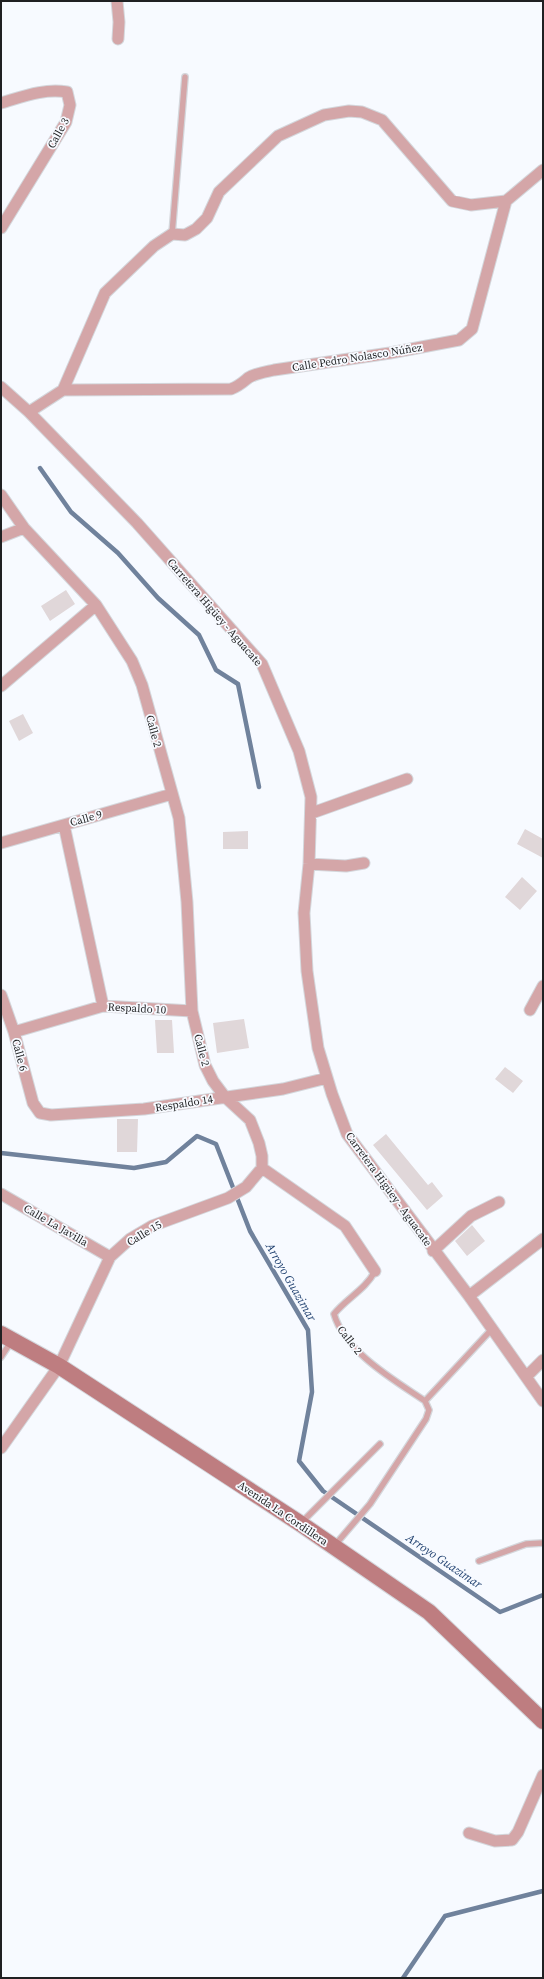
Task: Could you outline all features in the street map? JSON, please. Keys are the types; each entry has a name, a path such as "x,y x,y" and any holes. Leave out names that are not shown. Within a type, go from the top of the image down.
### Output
{"main road":[{"name":"Avenida La Cordillera","path":"7,1337 59,1366 301,1524 429,1612 543,1720"}],"street":[{"path":"117,1 119,22 118,39"},
{"name":"Calle 3","path":"1,103 46,91 56,90 67,92 70,105 66,122 1,228"},
{"path":"29,412 63,390 105,293 154,246 172,234 185,235 196,229 207,218 219,192 278,136 324,115 349,111 362,112 382,120 452,201 471,205 506,201 543,170"},
{"name":"Calle Pedro Nolasco Núñez","path":"63,390 231,389 241,385 257,374 274,370 390,354 459,340 472,329 506,201"},
{"name":"Carretera Higüey - Aguacate","path":"1,387 29,412 137,523 262,664 299,751 306,772 311,797 312,813 309,864 304,913 307,970 318,1048 347,1134 433,1251 469,1296 543,1401"},
{"name":"Calle 2","path":"1,495 24,528 96,605 132,661 142,685 179,818 188,902 192,1011 205,1065 213,1082 225,1097 250,1120 256,1131 262,1156 262,1168 345,1226 375,1271"},
{"path":"1,537 24,528"},
{"path":"1,686 96,605"},
{"path":"312,813 407,779"},
{"name":"Calle 9","path":"1,843 172,794"},
{"path":"64,825 102,1006"},
{"path":"309,864 341,866 364,863"},
{"path":"530,1010 543,986"},
{"name":"Calle 6","path":"1,995 14,1032 33,1104 40,1113"},
{"name":"Respaldo 10","path":"14,1032 102,1006 192,1011"},
{"name":"Respaldo 14","path":"40,1113 51,1115 144,1109 283,1089 327,1078"},
{"name":"Calle 15","path":"1,1448 59,1366 110,1257 130,1239 152,1226 228,1198 246,1187 262,1168"},
{"name":"Calle La Javilla","path":"1,1194 110,1257"},
{"path":"433,1251 471,1216 499,1202"},
{"path":"469,1296 543,1239"},
{"path":"526,1377 543,1360"},
{"path":"469,1833 495,1841 512,1840 518,1832 543,1775"}],"lane":[{"path":"172,234 185,77"},
{"name":"Calle 2","path":"375,1271 370,1282 342,1304 334,1314 338,1325 367,1361 425,1401"},
{"path":"334,1547 370,1504 426,1420 429,1410 425,1401 492,1329"},
{"path":"1,1357 7,1337"},
{"path":"301,1524 324,1503 339,1485 380,1444"},
{"path":"479,1562 526,1544 543,1543"}],"building":[{"path":"66,590 75,604 50,621 41,606"},
{"path":"23,714 33,733 19,741 9,721"},
{"path":"525,829 543,839 543,858 517,844"},
{"path":"248,831 248,849 223,849 223,832"},
{"path":"522,877 537,891 520,910 505,897"},
{"path":"244,1019 249,1048 217,1053 213,1023"},
{"path":"155,1020 172,1020 174,1053 157,1053"},
{"path":"505,1067 523,1081 513,1093 495,1079"},
{"path":"117,1119 138,1119 137,1152 117,1152"},
{"path":"386,1134 428,1185 432,1182 443,1196 427,1210 373,1145"},
{"path":"472,1225 485,1241 467,1256 455,1241"}],"waterway":[{"path":"40,468 71,512 118,553 158,598 199,635 216,670 238,684 259,787"},
{"name":"Arroyo Guazimar","path":"1,1153 134,1168 166,1162 197,1136 216,1144 250,1231 308,1330 312,1392 299,1461 323,1491 500,1612 543,1595"},
{"path":"403,1978 445,1916 543,1891"}]}
